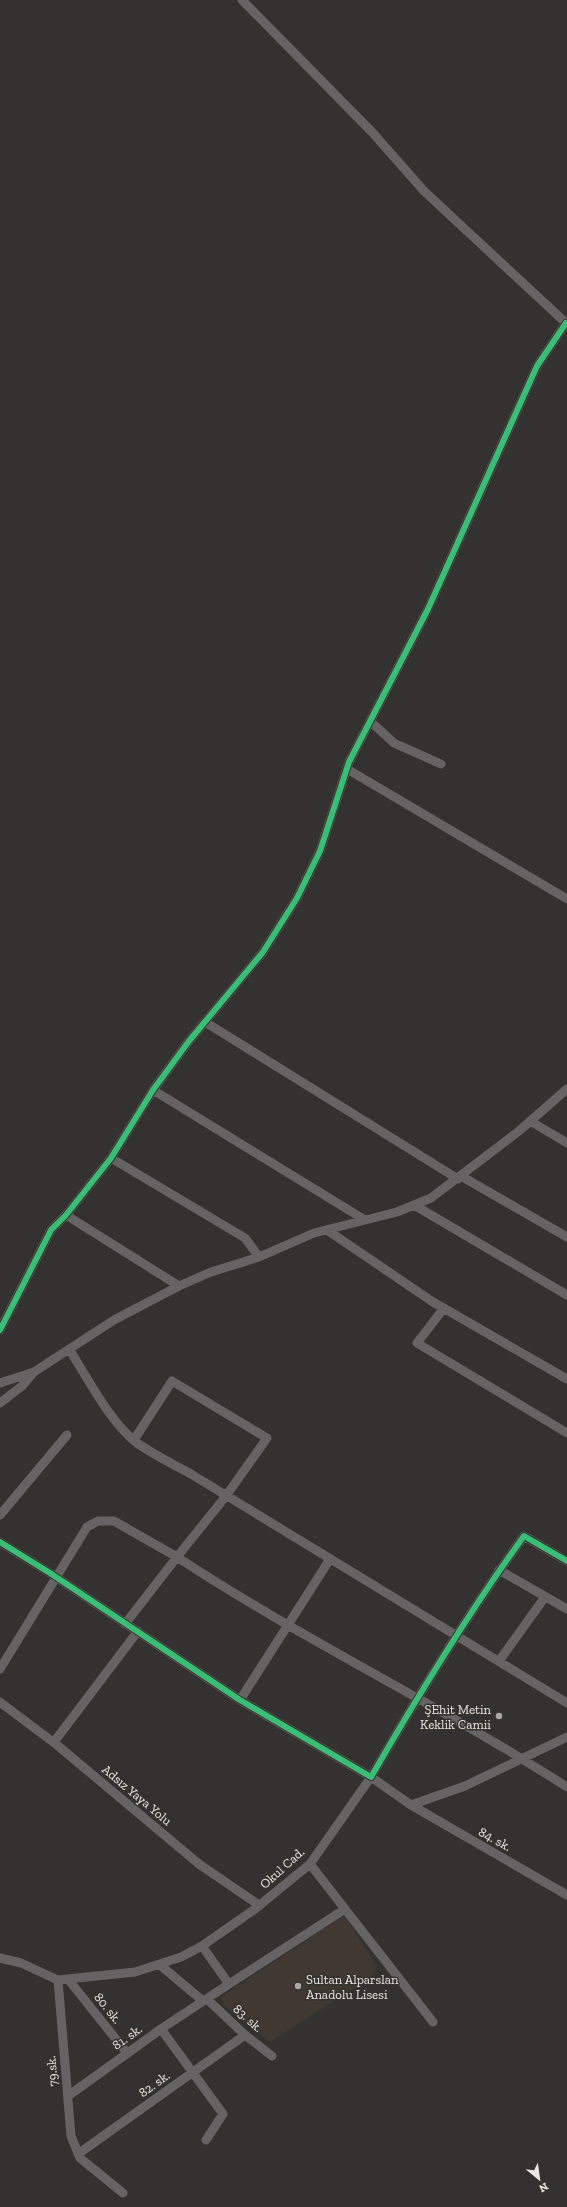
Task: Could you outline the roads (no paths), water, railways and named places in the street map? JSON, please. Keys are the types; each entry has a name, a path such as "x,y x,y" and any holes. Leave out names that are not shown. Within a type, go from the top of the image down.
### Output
{"street":[{"path":"0,1330 51,1230 66,1215 111,1158 153,1090 205,1022 263,952 297,898 320,851 347,769 428,609 537,366 566,324 424,191 372,132 242,0"},
{"path":"371,722 394,743 441,764"},
{"path":"347,769 567,899"},
{"path":"205,1022 460,1177 567,1237"},
{"path":"153,1090 365,1220"},
{"path":"0,1383 34,1372 114,1320 179,1286 211,1272 259,1257 314,1233 397,1212 431,1198 460,1177 567,1090"},
{"path":"530,1121 567,1143"},
{"path":"111,1158 245,1238 259,1257"},
{"path":"414,1205 567,1295"},
{"path":"66,1215 179,1286"},
{"path":"327,1230 444,1308 567,1379"},
{"path":"444,1308 417,1343 567,1433"},
{"path":"69,1349 113,1417 134,1440 567,1703"},
{"path":"0,1403 22,1386 34,1372"},
{"path":"125,1624 226,1496 267,1438 172,1381 134,1440"},
{"path":"0,1515 67,1435"},
{"path":"0,1669 84,1531 98,1520 106,1520 119,1523 288,1624 522,1758 567,1787"},
{"name":"Okul Cad.","path":"58,1980 135,1972 160,1965 202,1946 259,1905 310,1864 371,1777 417,1697 499,1570 524,1536 567,1562"},
{"path":"0,1542 56,1576 125,1624 138,1631 240,1700 371,1777 411,1805 465,1786 567,1737"},
{"path":"240,1700 330,1559"},
{"path":"499,1570 567,1609"},
{"path":"499,1661 545,1597"},
{"path":"54,1742 138,1631"},
{"name":"Adsız Yaya Yolu","path":"0,1702 54,1742 199,1864 259,1905"},
{"name":"84. sk.","path":"411,1805 567,1895"},
{"path":"310,1864 433,2022"},
{"name":"81. sk.","path":"68,2096 161,2029 345,1909"},
{"path":"202,1946 229,1984"},
{"path":"0,1958 21,1963 58,1980"},
{"name":"83. sk.","path":"160,1965 205,2000 245,2035 272,2056"},
{"name":"80. sk.","path":"68,1979 127,2053"},
{"name":"79.sk.","path":"58,1980 71,2136 79,2156"},
{"path":"161,2029 223,2114 206,2140"},
{"name":"82. sk.","path":"79,2156 245,2035"},
{"path":"79,2156 123,2194"}],"place":[{"name":"ŞEhit Metin Keklik Camii","path":"499,1716"},
{"name":"Sultan Alparslan Anadolu Lisesi","path":"298,1986"}]}
